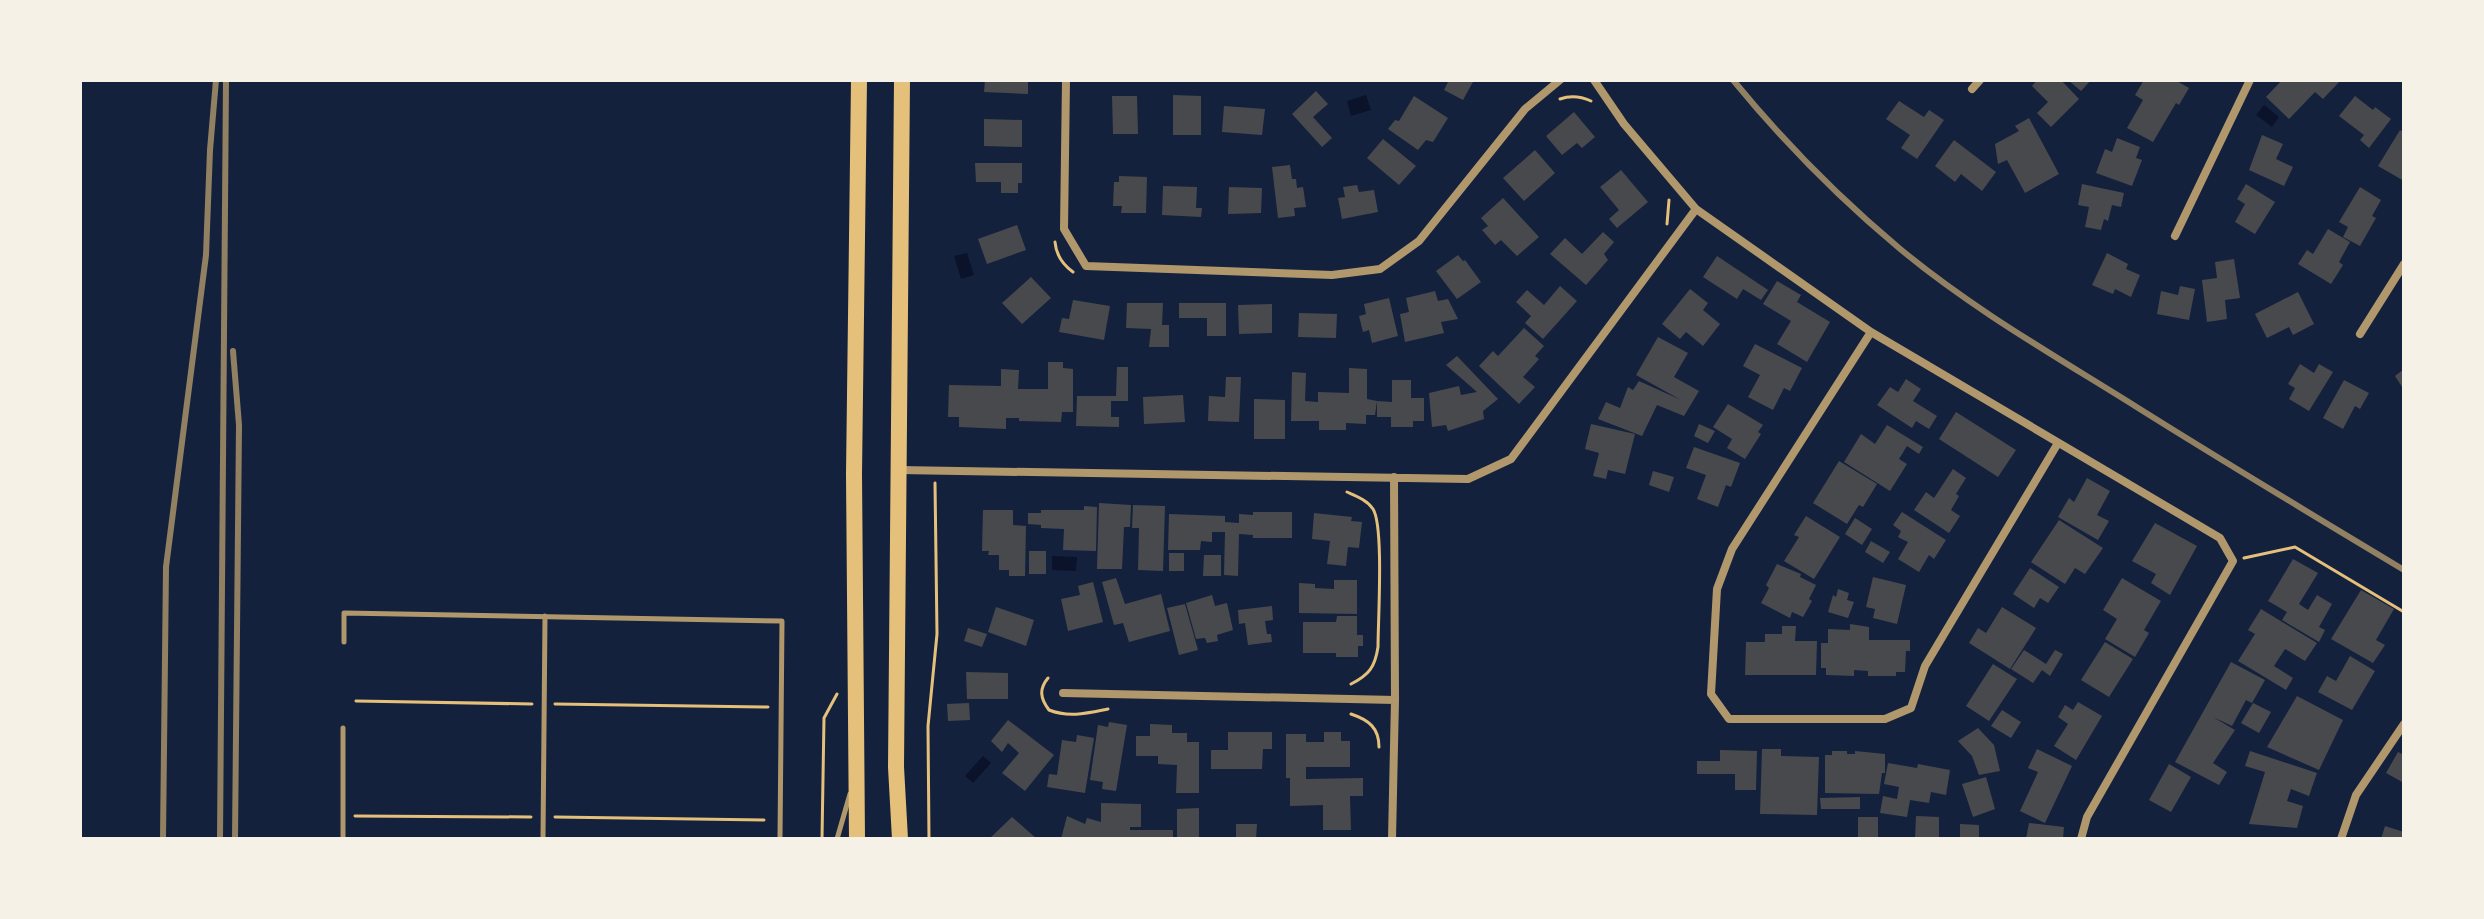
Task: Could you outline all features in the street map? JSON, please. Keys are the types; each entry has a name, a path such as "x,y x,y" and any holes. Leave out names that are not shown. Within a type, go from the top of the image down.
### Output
{"highway":[{"path":"857,839 854,474 859,80"},
{"path":"900,839 896,767 902,80"}],"street":[{"path":"1066,80 1064,229 1086,266 1332,275 1380,269 1419,241 1525,109 1560,80"},
{"path":"1594,80 1624,124 1696,209 1871,332 2220,538 2233,561 2087,817 2081,839"},
{"path":"1972,89 1980,80"},
{"path":"2175,236 2250,80"},
{"path":"899,470 1468,479 1511,459 1696,209"},
{"path":"2360,334 2404,264"},
{"path":"1871,332 1732,549 1717,589 1711,694 1729,719 1885,719 1911,708 1925,666 2058,443"},
{"path":"1392,839 1394,477"},
{"path":"1063,693 1395,700"},
{"path":"2341,839 2356,795 2403,727"}],"lane":[{"path":"344,642 344,613 782,621 780,839"},
{"path":"543,839 545,616"},
{"path":"343,728 343,839"},
{"path":"837,839 856,773"}],"path":[{"path":"1553,102 1568,96 1593,102"},
{"path":"1665,235 1670,212 1668,194"},
{"path":"1054,237 1056,252 1063,264 1084,277"},
{"path":"929,839 928,726 937,634 937,471"},
{"path":"1347,492 1373,507 1379,526 1376,661 1371,671 1351,684"},
{"path":"2233,561 2295,547 2404,612"},
{"path":"1048,678 1041,693 1049,710 1078,715 1113,708"},
{"path":"822,839 824,718 840,690"},
{"path":"356,701 768,707"},
{"path":"1347,712 1368,721 1376,729 1379,754"}],"water":[{"path":"1366,95 1371,110 1351,116 1347,101"},
{"path":"2264,105 2279,117 2272,127 2256,115"},
{"path":"967,253 974,275 961,279 954,256"},
{"path":"1052,556 1077,557 1076,571 1052,570"},
{"path":"983,756 991,763 973,783 965,776"}],"building":[{"path":"985,80 1028,80 1028,94 984,92"},
{"path":"1449,80 1474,80 1463,100 1444,90"},
{"path":"2037,80 2061,80 2079,99 2051,127 2037,113 2048,102 2032,86"},
{"path":"2068,80 2091,80 2081,91"},
{"path":"2144,80 2175,80 2189,88 2179,105 2176,103 2153,142 2127,128 2143,100 2135,95"},
{"path":"2282,80 2341,80 2323,99 2315,92 2289,119 2266,97"},
{"path":"1316,91 1328,104 1313,117 1332,138 1322,147 1292,114"},
{"path":"1173,95 1201,96 1201,135 1173,135"},
{"path":"1112,96 1137,96 1138,134 1113,134"},
{"path":"1414,96 1448,118 1433,142 1426,140 1418,150 1388,129 1395,120 1399,121"},
{"path":"2355,96 2391,119 2369,148 2360,140 2364,135 2339,116"},
{"path":"1899,101 1924,117 1929,110 1944,120 1917,159 1901,148 1910,135 1886,119"},
{"path":"1224,106 1265,109 1262,135 1222,132"},
{"path":"1574,112 1595,137 1582,148 1577,143 1562,155 1546,136"},
{"path":"2029,118 2059,174 2025,193 2007,160 1998,164 1995,144 2019,131 2015,126"},
{"path":"984,119 1022,120 1022,147 984,146"},
{"path":"2400,130 2404,132 2404,181 2378,166"},
{"path":"2262,135 2283,144 2276,159 2293,167 2284,186 2249,170"},
{"path":"2117,138 2140,147 2136,158 2142,160 2132,186 2096,173 2105,149 2112,152"},
{"path":"1383,139 1416,166 1399,185 1367,158"},
{"path":"1954,140 1996,172 1982,191 1961,174 1955,182 1935,166"},
{"path":"1535,150 1555,173 1524,201 1503,178"},
{"path":"975,163 1022,163 1022,183 1018,183 1018,193 1001,193 1001,182 976,182"},
{"path":"1290,165 1297,188 1303,187 1306,207 1294,208 1295,216 1278,218 1272,167"},
{"path":"1621,170 1648,202 1617,228 1609,219 1619,210 1600,187"},
{"path":"1119,176 1147,177 1146,213 1121,213 1122,206 1113,206 1114,182 1119,182"},
{"path":"2082,184 2124,193 2121,207 2112,205 2108,221 2104,219 2101,230 2085,227 2089,207 2078,205"},
{"path":"2246,184 2275,202 2255,234 2235,222 2245,204 2237,199"},
{"path":"1357,185 1359,192 1374,190 1378,212 1342,219 1338,198 1345,197 1343,187"},
{"path":"1163,186 1197,187 1196,208 1202,208 1201,217 1162,215"},
{"path":"1229,187 1262,188 1261,213 1228,214"},
{"path":"2360,187 2381,200 2372,216 2376,218 2360,246 2343,237 2348,227 2339,222"},
{"path":"1503,198 1539,237 1517,256 1501,240 1495,245 1482,230 1488,226 1481,218"},
{"path":"1017,225 1026,250 987,264 978,239"},
{"path":"2328,229 2350,242 2339,262 2343,265 2331,284 2298,264 2307,250 2313,254"},
{"path":"1603,232 1614,242 1604,254 1608,260 1586,285 1550,254 1565,238 1582,254"},
{"path":"2107,253 2128,264 2126,269 2140,275 2131,297 2115,289 2113,294 2092,285"},
{"path":"1458,255 1481,282 1457,299 1436,271"},
{"path":"1717,256 1768,290 1761,300 1743,289 1737,299 1703,277"},
{"path":"2234,259 2240,298 2225,300 2227,319 2207,322 2202,280 2217,278 2215,262"},
{"path":"1031,277 1051,298 1022,324 1002,303"},
{"path":"1777,281 1801,295 1797,302 1830,322 1807,362 1777,344 1791,321 1763,304"},
{"path":"1560,286 1577,301 1543,339 1525,323 1531,316 1516,302 1527,290 1544,305"},
{"path":"2180,286 2195,289 2189,320 2157,314 2161,291 2178,295"},
{"path":"1690,289 1708,303 1703,310 1720,324 1703,346 1686,332 1680,339 1662,324"},
{"path":"1435,291 1438,301 1448,299 1458,319 1441,322 1444,333 1405,342 1400,314 1409,312 1406,298"},
{"path":"2298,292 2314,324 2293,335 2289,327 2267,338 2255,314"},
{"path":"1389,298 1398,336 1372,343 1369,330 1363,332 1359,316 1366,314 1364,304"},
{"path":"1073,300 1110,306 1104,340 1059,332 1062,318 1069,319"},
{"path":"1127,303 1163,303 1162,325 1169,325 1169,347 1149,347 1151,329 1126,328"},
{"path":"1179,303 1226,303 1226,336 1207,336 1207,318 1179,318"},
{"path":"1272,304 1272,333 1239,334 1238,305"},
{"path":"1299,313 1337,314 1336,338 1298,337"},
{"path":"1524,328 1544,346 1535,356 1539,359 1523,377 1535,387 1519,404 1479,366 1493,351 1498,356"},
{"path":"1658,337 1688,353 1674,377 1699,391 1684,416 1657,405 1642,436 1598,419 1606,402 1620,408 1628,387 1633,390 1639,381 1681,400 1636,375"},
{"path":"1755,344 1802,368 1790,391 1784,388 1773,410 1748,397 1760,375 1743,366"},
{"path":"1457,356 1498,399 1483,411 1484,419 1448,431 1446,425 1432,427 1429,393 1459,386 1461,395 1477,392 1446,365"},
{"path":"1048,362 1063,362 1063,368 1073,369 1073,412 1062,412 1061,422 1006,418 1006,429 959,427 959,417 948,417 949,385 1001,386 1001,369 1019,370 1018,389 1048,389"},
{"path":"2300,364 2314,373 2319,364 2333,372 2309,411 2289,399 2295,388 2288,384"},
{"path":"1117,367 1128,367 1128,401 1111,401 1111,417 1119,417 1119,427 1076,426 1077,396 1116,396"},
{"path":"1349,368 1367,369 1367,399 1377,401 1375,415 1366,415 1366,424 1346,423 1346,430 1319,430 1319,421 1291,421 1292,372 1306,373 1305,401 1318,402 1318,392 1349,393"},
{"path":"2404,369 2404,390 2395,376"},
{"path":"1226,377 1241,377 1239,422 1208,421 1209,396 1225,397"},
{"path":"1906,379 1921,389 1913,401 1937,416 1929,429 1916,421 1912,428 1877,405 1890,387 1898,392"},
{"path":"1392,380 1411,380 1411,398 1424,398 1424,421 1413,421 1413,427 1391,427 1391,417 1377,417 1377,401 1392,402"},
{"path":"2344,380 2369,393 2360,409 2355,406 2343,429 2323,418"},
{"path":"1183,395 1185,422 1144,424 1143,397"},
{"path":"1254,399 1285,400 1285,439 1254,439"},
{"path":"1728,404 1763,425 1758,432 1761,434 1745,459 1727,448 1732,439 1713,427"},
{"path":"1956,412 2016,450 1998,477 1939,439"},
{"path":"1591,424 1635,434 1625,474 1608,470 1606,479 1593,476 1599,453 1585,449"},
{"path":"1699,424 1715,431 1708,443 1694,436"},
{"path":"1887,425 1923,447 1919,454 1907,446 1899,459 1907,464 1890,491 1844,462 1861,434 1875,444"},
{"path":"1694,447 1740,463 1731,487 1726,485 1718,507 1697,499 1706,475 1686,468"},
{"path":"1839,461 1877,484 1863,507 1859,505 1847,524 1813,503"},
{"path":"1953,469 1966,478 1951,510 1960,516 1949,533 1914,510 1926,492 1934,498"},
{"path":"1653,471 1674,477 1669,492 1649,485"},
{"path":"2087,478 2110,491 2097,515 2109,521 2098,540 2058,517 2069,498 2074,502"},
{"path":"1099,503 1131,505 1130,527 1124,527 1122,569 1097,569"},
{"path":"1133,505 1165,506 1163,571 1138,570 1139,528 1132,528"},
{"path":"1084,506 1097,507 1096,551 1063,550 1064,529 1028,524 1028,513 1084,510"},
{"path":"983,510 1013,510 1013,525 1026,526 1025,576 1009,576 1009,570 999,570 999,555 988,555 989,551 982,551"},
{"path":"1253,512 1292,512 1292,538 1253,538 1253,535 1239,534 1238,576 1224,575 1225,532 1212,532 1212,542 1201,541 1200,550 1168,550 1169,514 1225,516 1225,522 1239,523 1239,514 1253,515"},
{"path":"1902,512 1946,540 1934,559 1929,555 1919,572 1898,559 1908,542 1898,537 1901,531 1893,525"},
{"path":"1314,513 1352,517 1351,521 1362,522 1359,548 1348,547 1346,566 1327,564 1330,541 1312,539"},
{"path":"1806,516 1840,537 1814,579 1784,561 1799,537 1794,535"},
{"path":"1855,518 1872,529 1862,545 1845,534"},
{"path":"2059,520 2103,548 2085,574 2075,568 2065,584 2031,562"},
{"path":"2155,523 2197,546 2170,595 2151,583 2156,574 2132,561"},
{"path":"1871,541 1890,552 1883,563 1865,552"},
{"path":"1029,551 1046,551 1046,574 1029,574"},
{"path":"1169,553 1184,553 1184,571 1169,571"},
{"path":"1204,555 1221,555 1221,576 1203,576"},
{"path":"2293,559 2318,573 2299,604 2308,610 2317,595 2332,604 2319,627 2325,630 2319,642 2282,620 2287,612 2268,601"},
{"path":"1777,564 1801,574 1800,577 1816,585 1803,617 1792,612 1790,618 1761,603"},
{"path":"2030,568 2059,587 2048,603 2040,598 2034,608 2013,594"},
{"path":"1873,577 1906,585 1897,624 1873,618 1875,609 1866,607"},
{"path":"1116,578 1125,604 1161,594 1170,631 1129,642 1123,623 1114,625 1102,582"},
{"path":"2122,578 2161,601 2144,630 2149,633 2135,657 2105,639 2117,619 2103,610"},
{"path":"1334,580 1357,580 1357,614 1299,613 1299,583 1334,589"},
{"path":"1093,582 1103,622 1068,631 1061,599 1080,595 1078,586"},
{"path":"1838,589 1849,593 1847,600 1854,602 1848,618 1828,612"},
{"path":"2361,590 2394,609 2376,640 2385,645 2373,663 2331,639"},
{"path":"1212,595 1215,606 1227,603 1233,630 1217,635 1218,641 1207,643 1205,638 1196,639 1186,603"},
{"path":"1185,604 1198,650 1179,655 1167,608"},
{"path":"1272,606 1273,620 1265,621 1272,642 1248,645 1245,623 1239,624 1238,610"},
{"path":"996,607 1034,620 1026,646 988,632"},
{"path":"2002,607 2036,628 2010,669 1969,643 1978,628 1986,633"},
{"path":"2261,609 2317,643 2305,661 2285,649 2274,666 2293,678 2286,690 2238,661 2255,634 2248,630"},
{"path":"1337,616 1357,616 1357,635 1363,635 1363,646 1358,646 1358,657 1303,653 1303,622 1336,622"},
{"path":"1850,624 1869,627 1869,640 1910,640 1905,672 1896,672 1896,676 1868,676 1868,671 1854,670 1854,676 1826,675 1826,668 1821,668 1821,643 1828,643 1828,629 1850,630"},
{"path":"1782,626 1796,626 1795,641 1817,641 1816,675 1745,675 1746,642 1765,642 1765,634 1782,634"},
{"path":"968,628 987,634 982,647 964,641"},
{"path":"2105,642 2133,659 2109,697 2081,680"},
{"path":"2024,650 2046,664 2055,650 2063,654 2050,676 2042,670 2033,683 2011,669"},
{"path":"2350,656 2375,671 2352,710 2318,692 2327,676 2336,681"},
{"path":"2231,662 2265,680 2252,703 2246,700 2232,726 2213,717 2235,730 2213,763 2227,772 2219,785 2175,762"},
{"path":"1993,664 2017,679 1989,721 1966,706"},
{"path":"966,672 1008,673 1008,699 967,699"},
{"path":"2297,696 2343,720 2319,770 2267,747"},
{"path":"2078,702 2102,716 2076,760 2054,746 2068,724 2058,717 2065,705 2073,710"},
{"path":"969,703 970,720 948,721 947,704"},
{"path":"2253,703 2271,712 2259,733 2241,723"},
{"path":"2002,710 2021,722 2011,738 1991,726"},
{"path":"1008,720 1054,755 1025,791 1002,773 1019,753 1008,743 1002,752 991,741"},
{"path":"1109,722 1127,725 1116,791 1102,789 1103,782 1090,780 1098,725 1108,727"},
{"path":"1150,724 1172,725 1172,733 1187,733 1187,742 1199,742 1199,793 1176,793 1177,765 1158,764 1158,756 1136,756 1136,736 1150,736"},
{"path":"1978,728 1994,745 2000,771 1979,775 1972,756 1958,741"},
{"path":"1228,732 1272,732 1272,749 1263,749 1262,769 1211,769 1211,750 1228,750"},
{"path":"1324,732 1341,732 1341,741 1350,741 1350,767 1306,767 1306,779 1363,778 1363,796 1350,796 1351,830 1323,830 1323,805 1290,806 1290,778 1286,778 1286,734 1306,734 1306,742 1324,742"},
{"path":"1077,735 1094,738 1085,793 1047,787 1049,774 1057,775 1062,740 1076,742"},
{"path":"1762,749 1781,749 1781,756 1819,757 1817,815 1760,814"},
{"path":"2037,749 2072,766 2045,823 2020,811 2038,772 2028,768"},
{"path":"1720,750 1757,751 1756,790 1735,790 1735,774 1697,774 1697,761 1720,761"},
{"path":"1832,751 1885,754 1885,773 1882,773 1879,794 1825,793 1825,755 1832,755"},
{"path":"2250,751 2317,773 2309,796 2291,789 2287,801 2303,806 2297,828 2249,824 2265,772 2245,766"},
{"path":"2398,752 2404,755 2404,783 2386,773"},
{"path":"1888,763 1950,770 1946,795 1931,792 1929,803 1910,800 1907,817 1880,813 1883,796 1897,799 1899,787 1884,784"},
{"path":"2169,764 2191,777 2171,812 2149,800"},
{"path":"1986,777 1995,809 1973,817 1962,784"},
{"path":"1860,797 1860,809 1821,809 1820,798"},
{"path":"1101,803 1141,804 1141,827 1130,827 1130,830 1173,830 1173,839 1061,839 1067,816 1085,824 1087,818 1101,822"},
{"path":"1199,808 1199,839 1177,839 1177,809"},
{"path":"1916,816 1939,817 1939,839 1915,839"},
{"path":"1012,817 1037,839 989,839"},
{"path":"1858,817 1878,817 1878,839 1858,839"},
{"path":"2029,823 2064,827 2063,839 2026,839"},
{"path":"1236,824 1257,824 1256,839 1236,839"},
{"path":"1960,824 1979,825 1979,839 1960,839"},
{"path":"2385,826 2404,832 2404,839 2381,839"}],"railway":[{"path":"163,839 166,567 206,255 216,80"},
{"path":"220,839 226,80"},
{"path":"1733,80 1791,147 1833,189 1876,229 1955,291 2044,350 2404,570"},
{"path":"233,351 239,425 235,839"}]}
